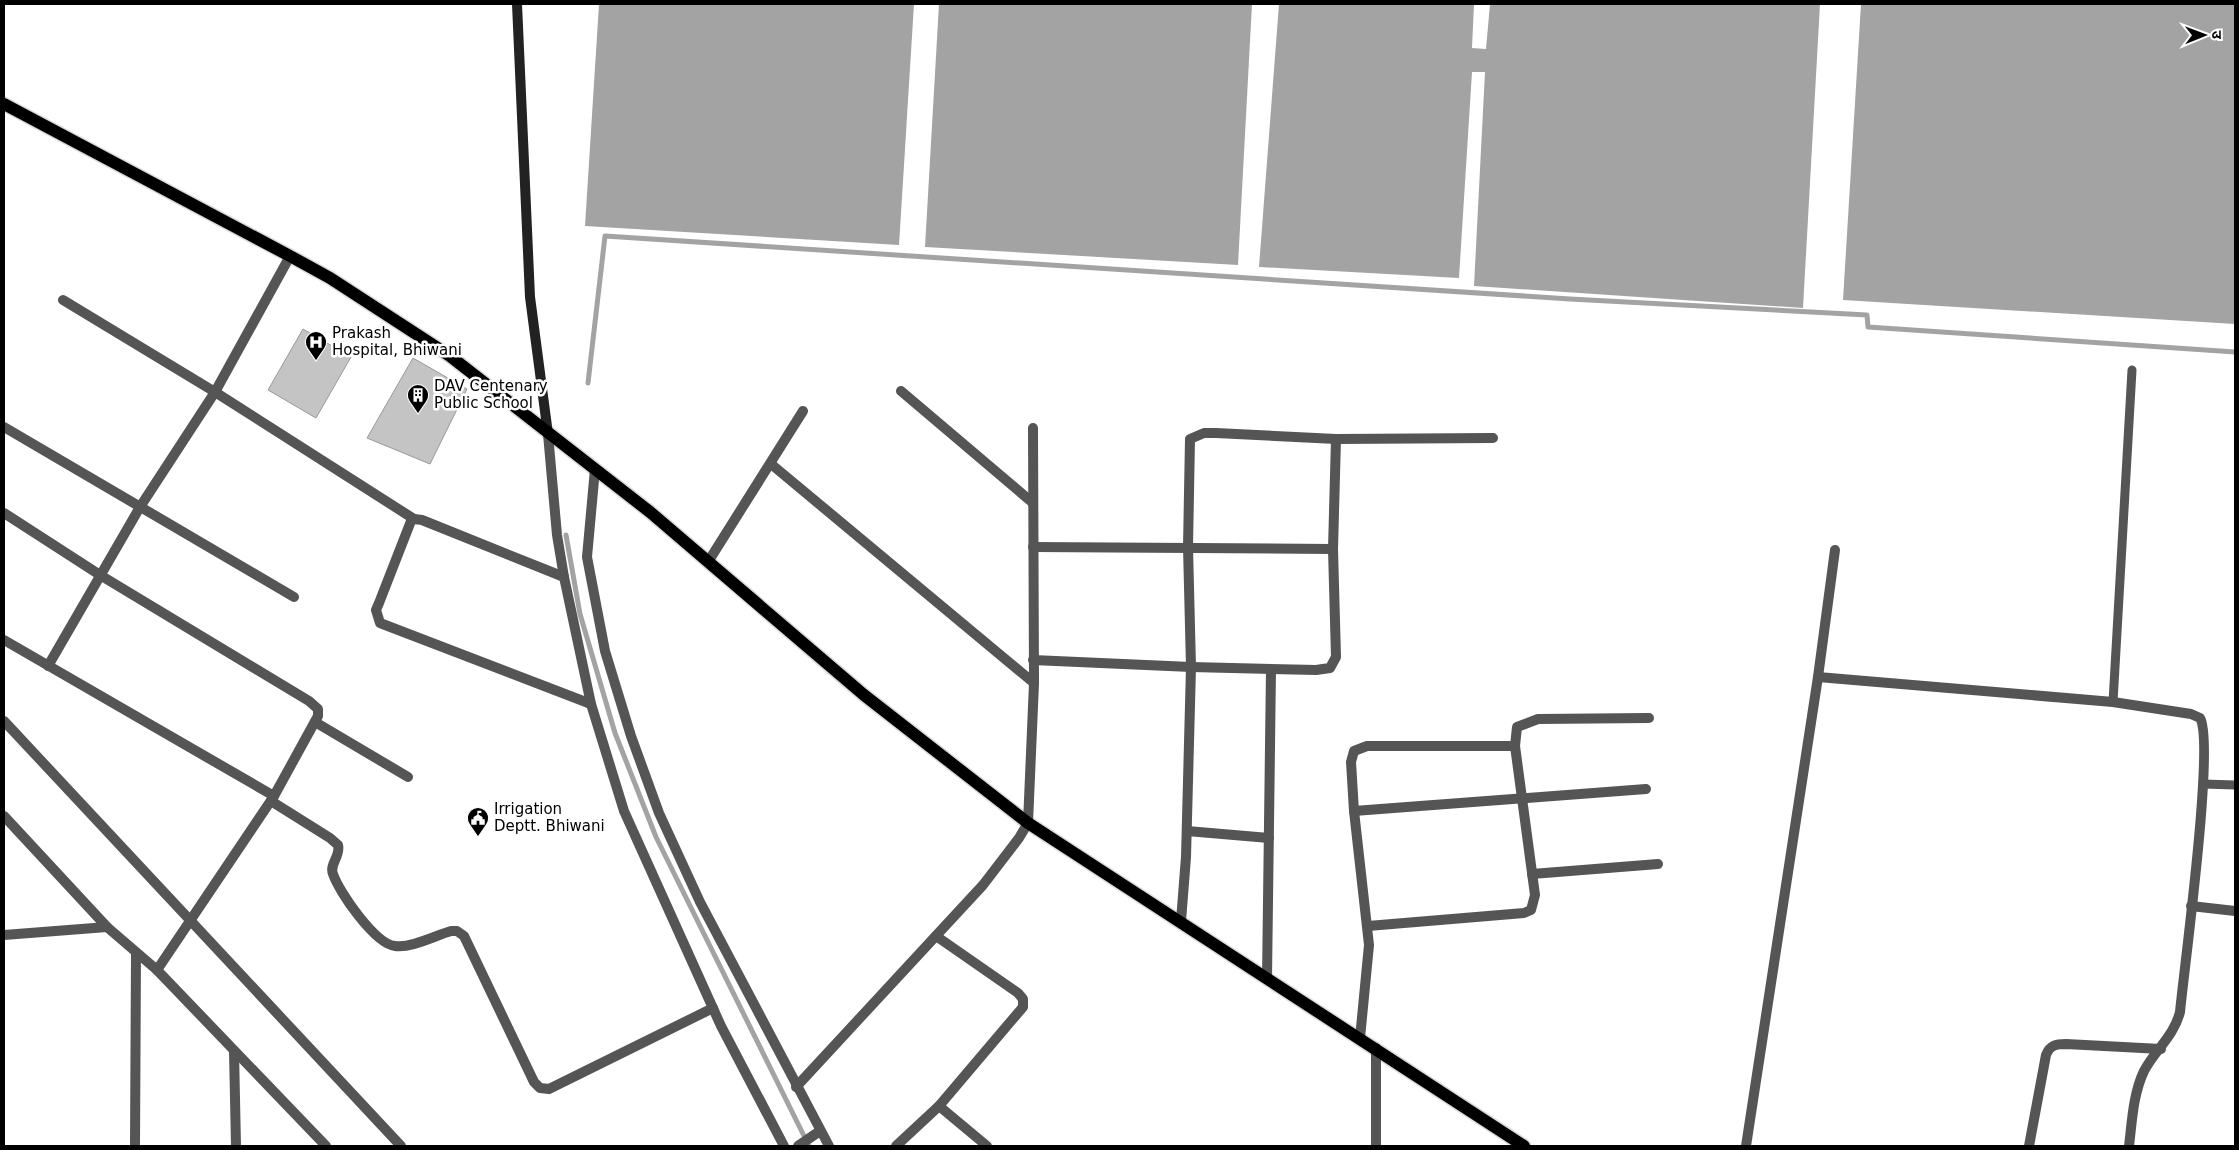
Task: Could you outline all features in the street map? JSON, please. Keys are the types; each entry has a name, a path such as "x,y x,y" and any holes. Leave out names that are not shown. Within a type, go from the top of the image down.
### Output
{"main road":[{"path":"4,104 330,278 450,356 595,469 864,695 1028,822 1524,1146"}],"street":[{"path":"516,4 530,297 548,434 557,535 591,704 624,811 713,1008 784,1146"},
{"path":"48,666 140,507 215,392 290,256"},
{"path":"64,300 215,392 414,519 422,520 564,577"},
{"path":"901,391 1033,503"},
{"path":"708,562 803,411"},
{"path":"4,427 294,597"},
{"path":"796,1087 1005,859 1028,822 1034,683 1033,428"},
{"path":"1181,921 1187,831 1191,667 1188,547 1189,443 1193,436 1216,433 1336,440 1493,438"},
{"path":"1033,660 1272,670 1324,670 1330,668 1336,661 1333,549 1336,440"},
{"path":"771,464 1034,683"},
{"path":"595,469 587,557 605,650 631,736 659,813 696,893 796,1087 829,1146"},
{"path":"4,513 100,575 312,703 318,714 272,798 157,970"},
{"path":"414,519 411,521 376,610 380,622 591,704"},
{"path":"1033,547 1333,549"},
{"path":"1746,1146 1818,677 1835,550"},
{"path":"4,640 272,798 330,838 338,845 339,850 333,866 333,876 362,920 385,943 400,946 451,931 464,936 534,1082 540,1088 549,1089 713,1008"},
{"path":"1267,978 1272,670"},
{"path":"1818,677 2113,702 2200,718 2204,728 2203,784 2180,1012 2177,1024 2140,1080 2129,1146"},
{"path":"1368,926 1524,913 1531,910 1534,905 1532,874 1524,798 1515,746 1517,727 1538,719 1649,718"},
{"path":"4,721 190,923 401,1146"},
{"path":"315,722 408,777"},
{"path":"1360,1038 1368,962 1368,926 1354,811 1351,762 1354,751 1360,747 1515,746"},
{"path":"1354,811 1646,789"},
{"path":"4,816 106,927 157,970 326,1146"},
{"path":"1187,831 1268,838"},
{"path":"1532,874 1658,864"},
{"path":"2191,906 2235,911"},
{"path":"4,935 106,927"},
{"path":"896,1146 939,1106 1022,1009 1023,1004 1018,993 936,936"},
{"path":"135,1146 136,954"},
{"path":"2029,1146 2046,1055 2050,1048 2057,1044 2066,1044 2161,1049"},
{"path":"1376,1048 1376,1146"},
{"path":"234,1051 236,1146"},
{"path":"939,1106 987,1146"},
{"path":"804,1143 820,1131"}],"lane":[{"path":"2113,702 2132,370"},
{"path":"2203,784 2235,785"}],"shaded area":[{"path":"599,4 914,4 899,245 585,226"},
{"path":"939,4 1252,4 1238,265 925,247"},
{"path":"1279,4 1474,4 1472,48 1486,49 1490,4 1820,4 1803,308 1474,286 1485,72 1472,72 1459,278 1259,267"},
{"path":"1861,4 2235,4 2235,324 1843,300"}],"building":[{"path":"303,329 351,357 316,418 268,390"},
{"name":"DAV Centenary Public School","path":"413,358 467,389 430,464 367,438"}],"waterway":[{"path":"588,383 605,236 1570,299 1867,315 1868,327 2235,352"},
{"path":"566,535 580,614 615,733 656,837 809,1146"}],"place":[{"name":"Prakash Hospital, Bhiwani","path":"316,361"},
{"name":"DAV Centenary Public School","path":"418,414"},
{"name":"Irrigation Deptt. Bhiwani","path":"478,837"}]}
